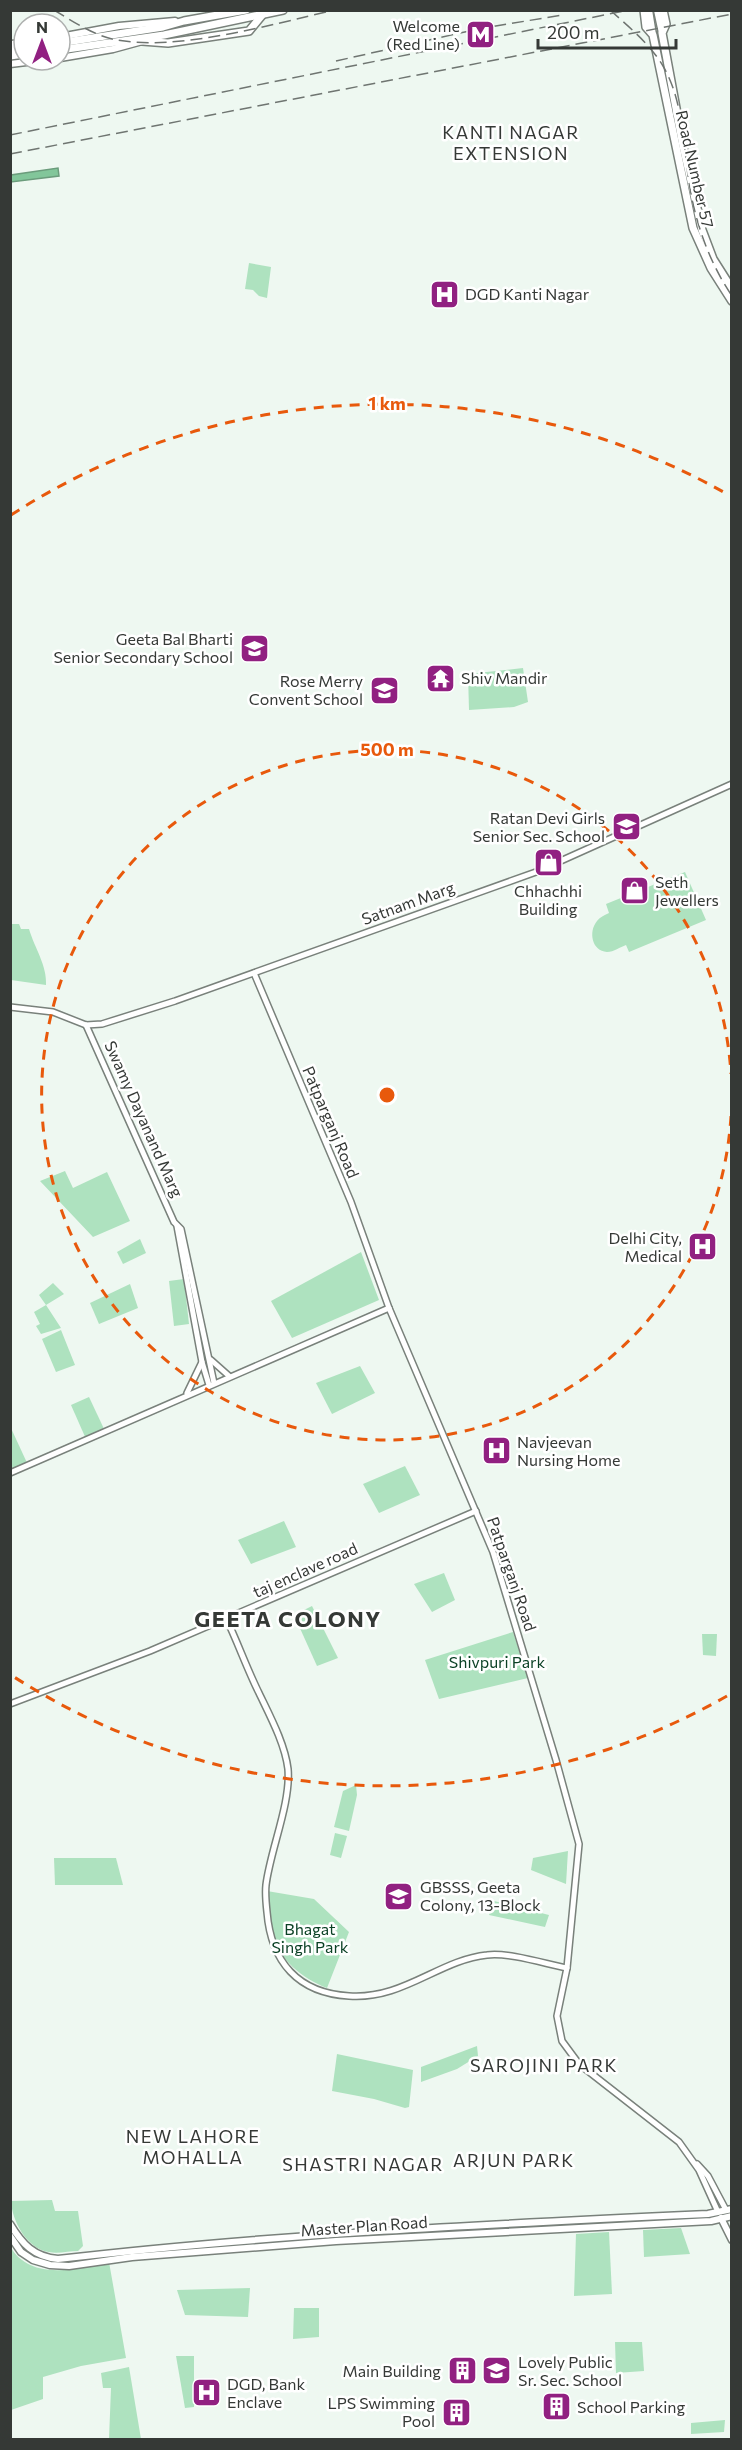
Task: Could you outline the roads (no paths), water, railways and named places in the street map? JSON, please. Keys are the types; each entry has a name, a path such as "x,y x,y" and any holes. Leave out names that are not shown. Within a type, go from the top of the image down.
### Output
{"main road":[{"path":"72,35 119,26 184,21 246,10"},
{"path":"72,55 133,40 283,10"},
{"name":"Road Number 57","path":"644,10 646,27 653,35 693,228 711,268 732,300"},
{"path":"649,10 653,35"},
{"path":"657,10 662,33"},
{"name":"Road Number 57","path":"663,10 666,24 662,33 702,230 713,259 732,289"},
{"path":"133,40 168,43 249,31 263,14"},
{"path":"72,41 163,27 184,21"},
{"path":"72,48 143,41 164,35"},
{"path":"10,2224 25,2246 40,2256 58,2259 102,2251 258,2238 718,2212 730,2215"},
{"name":"Patparganj Road","path":"718,2212 732,2240"},
{"name":"Master Plan Road","path":"10,2236 21,2252 33,2260 50,2265 69,2266 132,2257 325,2241 722,2220 730,2215"}],"street":[{"name":"Satnam Marg","path":"86,1025 102,1024 175,1001 536,872 732,784"},
{"name":"Patparganj Road","path":"254,973 351,1202 389,1308 493,1552 578,1834 579,1844 567,1968 557,2016 562,2041 579,2064 680,2142 708,2176 730,2215"},
{"path":"10,1007 53,1012 86,1025"},
{"name":"Swamy Dayanand Marg","path":"86,1025 176,1224 202,1362 212,1384"},
{"name":"Swamy Dayanand Marg","path":"176,1224 181,1229 185,1245 202,1332 210,1359 212,1384"},
{"path":"10,1473 87,1441 229,1376 263,1365 389,1308"},
{"path":"210,1359 229,1376"},
{"path":"186,1395 202,1362"},
{"name":"taj enclave road","path":"10,1704 150,1651 476,1511"},
{"path":"226,1618 267,1709 287,1766 283,1809 266,1893 269,1933 272,1946 282,1964 310,1987 326,1993 350,1996 388,1993 460,1962 488,1954 567,1968"},
{"name":"Patparganj Road","path":"692,2158 718,2212"}],"railway":[{"path":"54,10 97,34 112,39 137,42 194,40 335,10"},
{"path":"610,10 652,50 670,79 678,107 689,182 699,227 716,269 732,296"},
{"path":"10,135 629,10"},
{"path":"10,154 732,14"},
{"path":"336,61 478,29 562,15"}],"place":[{"name":"Welcome (Red Line)","path":"481,35"},
{"name":"DGD Kanti Nagar","path":"444,294"},
{"name":"Geeta Bal Bharti Senior Secondary School","path":"254,648"},
{"name":"Shiv Mandir","path":"440,678"},
{"name":"Rose Merry Convent School","path":"384,690"},
{"name":"Ratan Devi Girls Senior Sec. School","path":"626,827"},
{"name":"Chhachhi Building","path":"548,863"},
{"name":"Seth Jewellers","path":"634,891"},
{"name":"Delhi City, Medical","path":"703,1247"},
{"name":"Navjeevan Nursing Home","path":"496,1451"},
{"name":"GBSSS, Geeta Colony, 13-Block","path":"399,1896"},
{"name":"Main Building","path":"462,2371"},
{"name":"Lovely Public Sr. Sec. School","path":"497,2371"},
{"name":"DGD, Bank Enclave","path":"206,2393"},
{"name":"School Parking","path":"556,2407"},
{"name":"LPS Swimming Pool","path":"456,2412"}],"district":[{"name":"KANTI NAGAR EXTENSION","path":"511,143"},
{"name":"GEETA COLONY","path":"288,1619"},
{"name":"SAROJINI PARK","path":"544,2066"},
{"name":"NEW LAHORE MOHALLA","path":"193,2147"},
{"name":"ARJUN PARK","path":"514,2161"},
{"name":"SHASTRI NAGAR","path":"363,2165"}],"park label":[{"name":"Shivpuri Park","path":"497,1662"},
{"name":"Bhagat Singh Park","path":"310,1938"}]}
